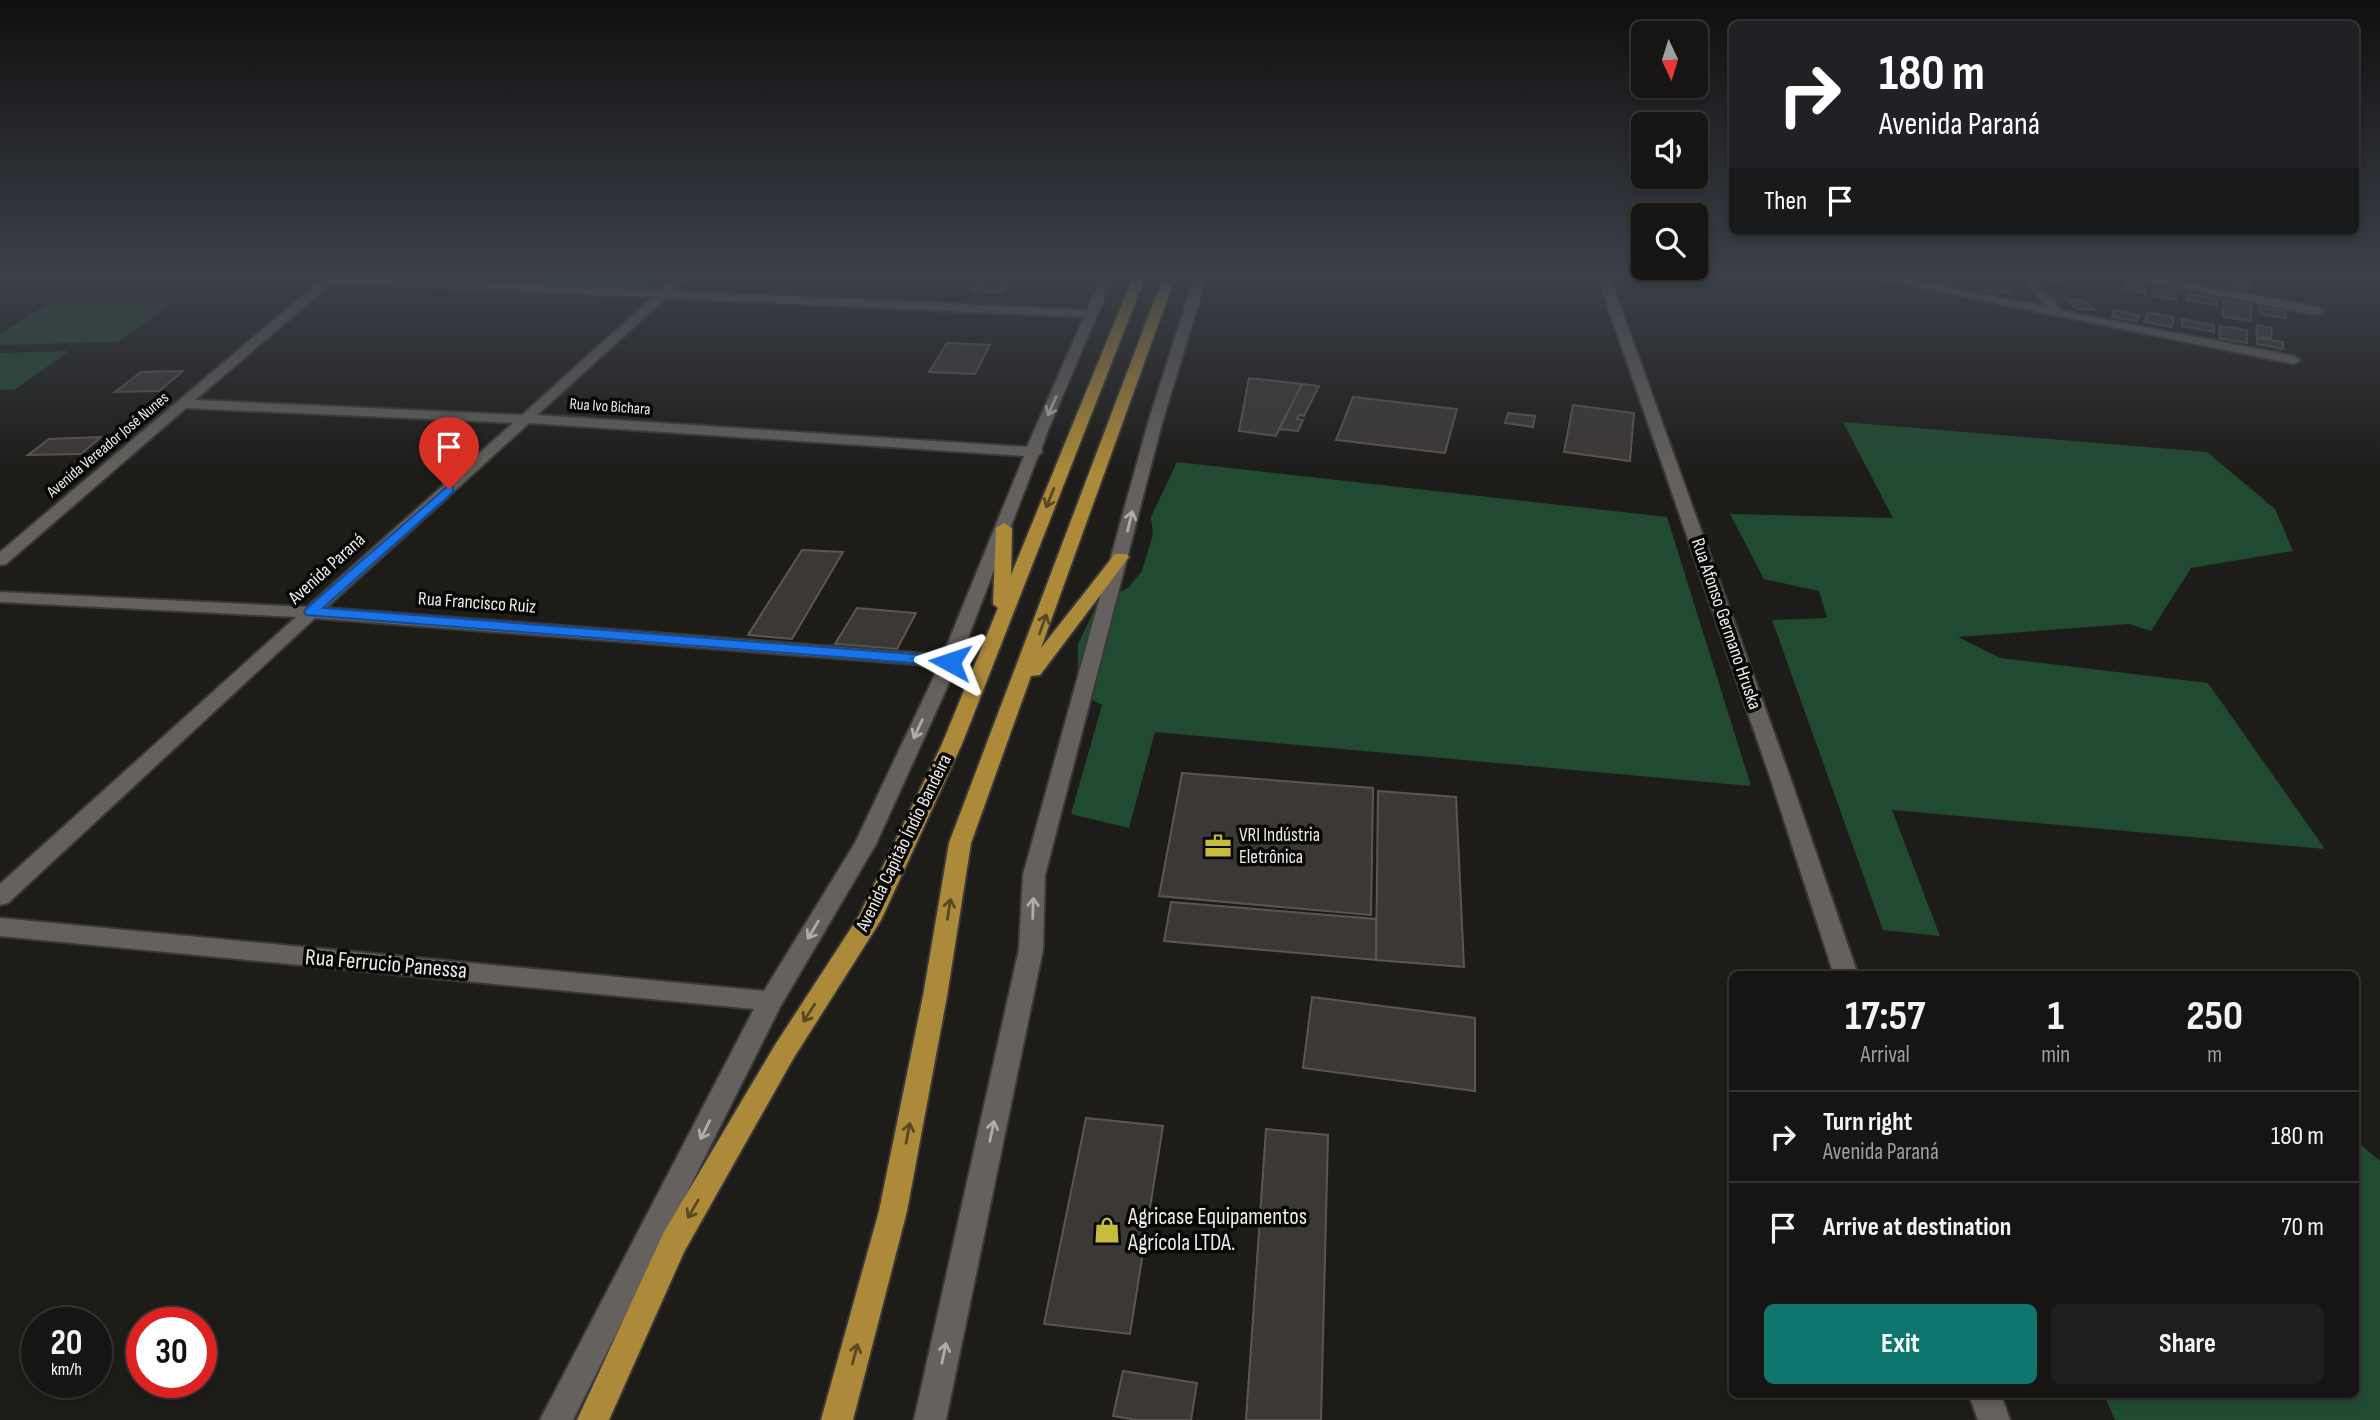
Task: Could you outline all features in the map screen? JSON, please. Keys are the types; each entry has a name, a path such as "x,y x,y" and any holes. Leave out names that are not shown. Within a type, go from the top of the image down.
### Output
{"main road":[{"name":"Avenida Capitão Índio Bandeira","path":"593,1420 674,1242 784,1052 869,920 952,744 1113,341"},
{"path":"838,1420 893,1211 935,996 960,843 1146,341"},
{"path":"1001,620 1004,528"},
{"path":"1018,692 1121,557"}],"street":[{"name":"Avenida Vereador José Nunes","path":"0,560 257,341"},
{"name":"Avenida Paraná","path":"0,897 311,612 613,341"},
{"path":"556,1420 771,1001 865,844 950,662 1035,452 1041,430 1081,341"},
{"path":"930,1420 1031,949 1034,875 1155,423 1180,341"},
{"name":"Rua Afonso Germano Hruska","path":"1626,341 1776,763 1845,971"},
{"path":"2200,341 2294,360"},
{"name":"Rua Ivo Bichara","path":"183,404 527,419 1035,452"},
{"name":"Rua Francisco Ruiz","path":"0,597 311,612 950,662"},
{"name":"Rua Ferrucio Panessa","path":"0,927 771,1001"},
{"path":"1986,1398 1994,1420"}],"green space":[{"path":"0,341 119,341 118,342 0,345"},
{"path":"69,351 16,389 0,390 0,353"},
{"path":"1843,422 2207,452 2275,509 2293,551 2191,568 2151,631 2129,624 1958,637 2000,658 2208,683 2325,849 1892,810 1940,936 1883,930 1772,620 1827,618 1819,591 1764,579 1730,514 1893,518"},
{"path":"1177,462 1667,517 1751,786 1155,732 1129,828 1071,814 1102,705 1077,692 1078,644 1098,602 1128,588 1142,571 1153,534 1151,517"},
{"path":"2359,1144 2380,1161 2380,1420 2115,1420 2105,1398 2359,1398"}],"building":[{"path":"2257,341 2283,342 2283,349 2257,344"},
{"path":"947,343 990,345 975,374 929,372"},
{"path":"183,371 159,391 115,392 141,372"},
{"path":"1249,378 1302,384 1276,436 1239,431"},
{"path":"1302,384 1319,386 1304,416 1299,415 1297,419 1303,420 1298,431 1279,429"},
{"path":"1353,397 1457,409 1445,453 1336,440"},
{"path":"1573,405 1634,413 1630,461 1564,452"},
{"path":"1508,413 1535,416 1533,427 1505,423"},
{"path":"101,437 81,454 28,455 49,439"},
{"path":"802,550 843,552 792,639 748,635"},
{"path":"857,608 916,613 897,649 835,644"},
{"path":"1182,773 1373,788 1371,915 1159,896"},
{"path":"1378,791 1456,797 1464,967 1376,960"},
{"path":"1171,902 1376,919 1376,960 1164,941"},
{"path":"1312,997 1475,1018 1475,1091 1303,1068"},
{"path":"1086,1118 1163,1126 1130,1334 1044,1324"},
{"path":"1266,1129 1328,1135 1321,1420 1246,1420"},
{"path":"1123,1371 1197,1383 1191,1420 1137,1420 1113,1416"}],"place":[{"name":"VRI Indústria Eletrônica","path":"1218,846"},
{"name":"Agricase Equipamentos Agrícola LTDA.","path":"1107,1230"}],"route":[{"path":"449,489 311,612 950,662"}]}
